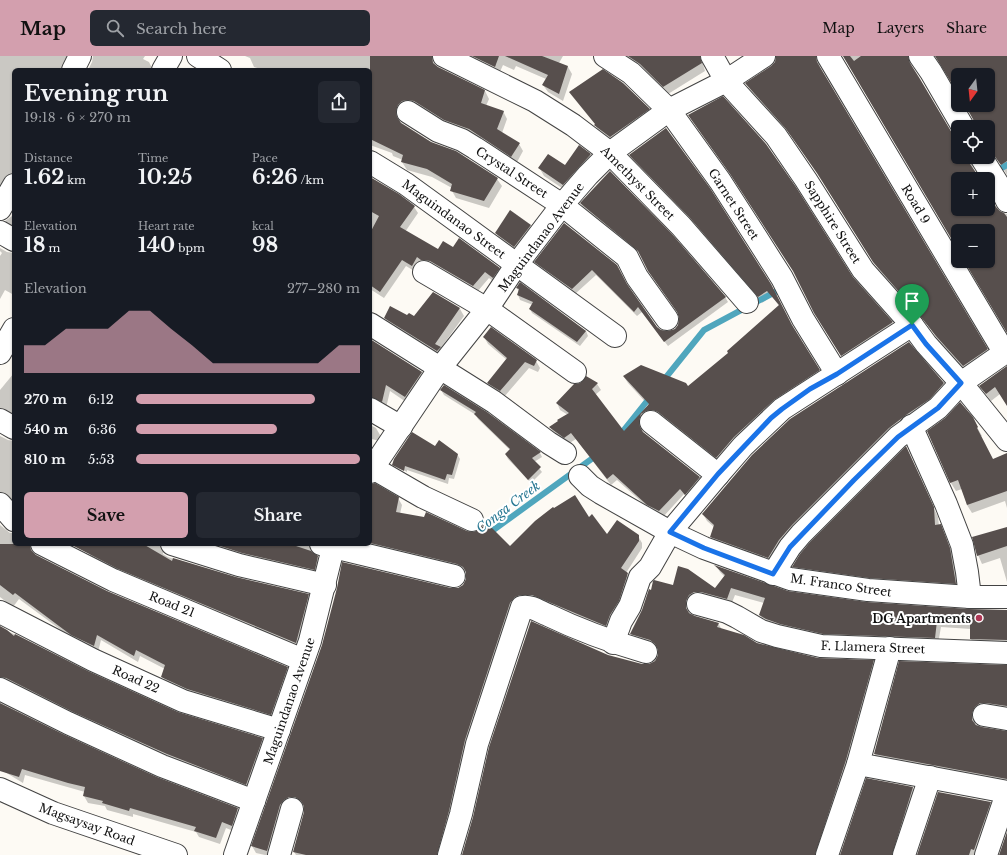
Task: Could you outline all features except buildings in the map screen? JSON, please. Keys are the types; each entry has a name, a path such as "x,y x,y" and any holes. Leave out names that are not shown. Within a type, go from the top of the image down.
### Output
{"street":[{"path":"74,68 80,56"},
{"path":"164,68 171,56"},
{"path":"198,56 217,68"},
{"name":"Amethyst Street","path":"444,56 535,101 554,112 610,152 681,226 747,302"},
{"name":"Garnet Street","path":"605,56 631,73 669,110 720,181 756,237 782,278 803,319 837,374"},
{"name":"Sapphire Street","path":"712,56 726,81 776,136 806,180 863,270 912,325 926,344 961,383 1007,440"},
{"name":"Maguindanao Avenue","path":"372,470 440,368 487,309 517,264 562,205 588,175 610,152 669,110 726,81 764,56"},
{"name":"Road 9","path":"828,56 1006,351"},
{"path":"920,56 959,120"},
{"name":"Crystal Street","path":"408,112 438,131 462,140 562,205 627,257 637,277 667,319"},
{"name":"Maguindanao Street","path":"372,163 406,184 614,336"},
{"path":"985,164 1007,201"},
{"path":"0,209 12,188"},
{"path":"0,232 12,239"},
{"path":"424,272 487,309 575,372"},
{"path":"372,325 494,402 549,443 566,452"},
{"path":"613,643 621,621 630,606 640,577 650,567 670,532 743,446 782,409 810,389 837,374 912,325"},
{"path":"0,353 12,332"},
{"path":"773,574 790,547 801,534 898,437 911,426 938,408 961,383 1006,351"},
{"path":"372,410 401,427"},
{"path":"0,420 12,427"},
{"path":"651,422 718,474"},
{"path":"911,426 946,504 962,545 970,597"},
{"path":"372,470 423,497 472,520"},
{"name":"M. Franco Street","path":"580,476 590,486 601,493 670,532 704,548 790,579 868,590 1007,598"},
{"path":"0,504 12,518"},
{"name":"Road 21","path":"46,546 113,580 303,660"},
{"path":"178,546 239,565 324,585"},
{"name":"Maguindanao Avenue","path":"235,855 310,641 324,585 329,546"},
{"path":"333,546 454,576"},
{"name":"F. Llamera Street","path":"698,604 737,616 761,631 798,642 821,646 1007,653"},
{"path":"449,855 461,814 477,744 522,607 529,607 613,643 646,652"},
{"name":"Road 22","path":"0,612 93,660 183,701 279,730"},
{"path":"827,855 858,764 890,648"},
{"path":"0,689 68,723 162,766 254,801"},
{"path":"984,714 1007,720"},
{"path":"858,764 1007,792 986,855"},
{"path":"904,855 930,778"},
{"name":"Magsaysay Road","path":"0,789 52,813 176,855"},
{"path":"279,855 292,810"}],"waterway":[{"path":"996,171 1007,165"},
{"name":"Conga Creek","path":"663,381 704,330 777,291"},
{"name":"Conga Creek","path":"619,436 651,396"},
{"name":"Conga Creek","path":"488,534 597,455"}],"place":[{"name":"DG Apartments","path":"979,618"}],"route":[{"path":"912,325 926,344 961,383 938,408 911,426 898,437 854,480 801,534 790,547 773,574 704,548 670,532 718,474 771,418 810,389 837,374 912,325"}]}
